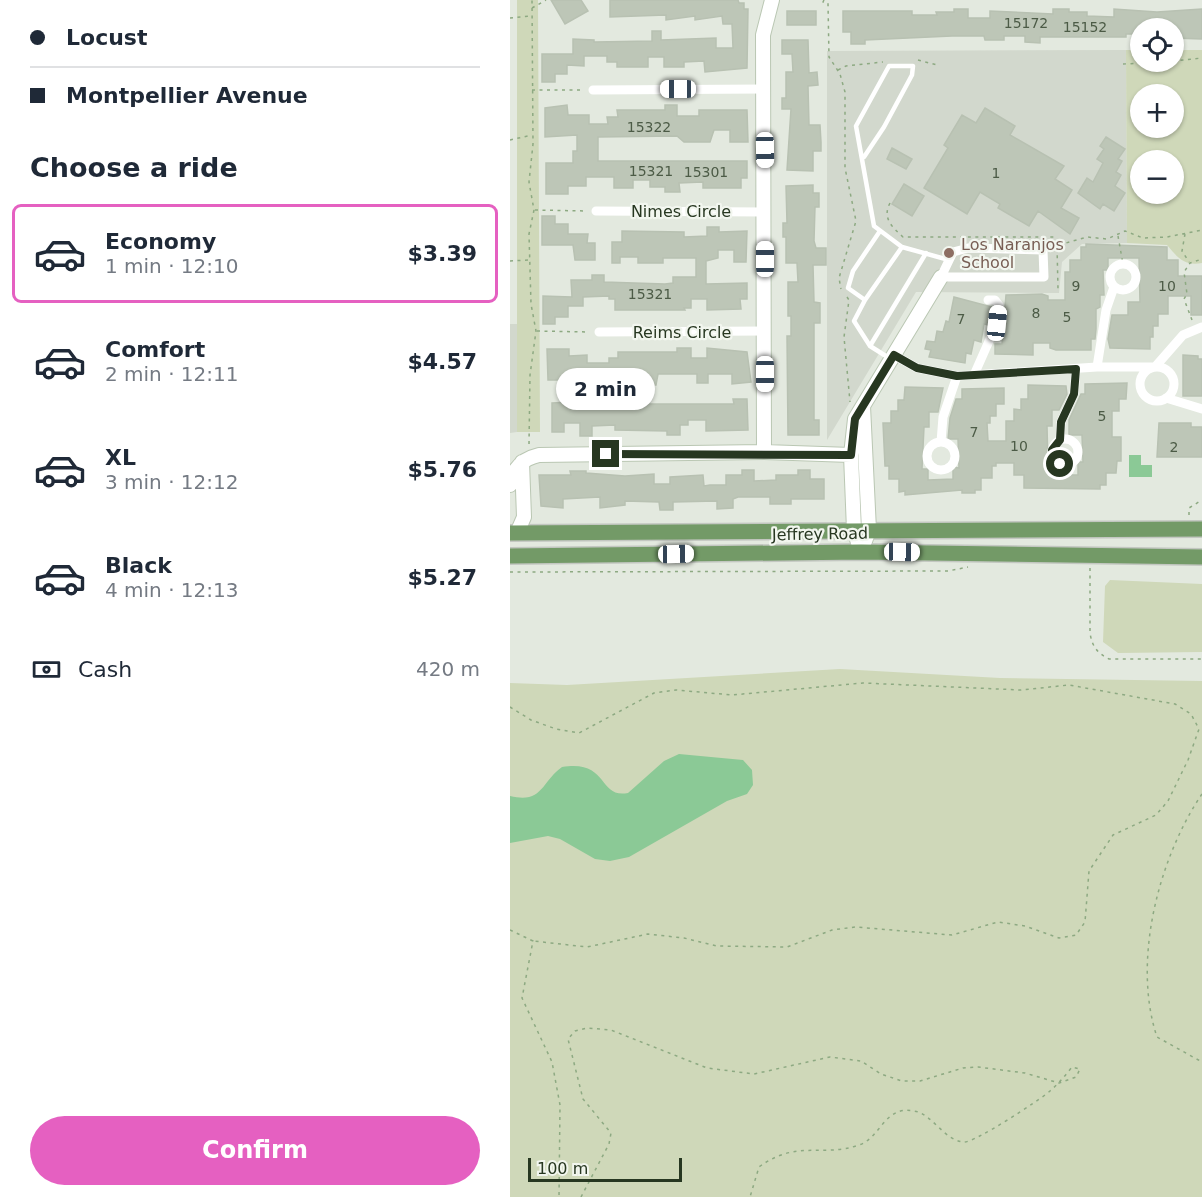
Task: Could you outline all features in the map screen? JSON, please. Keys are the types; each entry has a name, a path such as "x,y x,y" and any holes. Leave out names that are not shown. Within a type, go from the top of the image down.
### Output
{"main road":[{"name":"Jeffrey Road","path":"512,537 862,530 1195,529"},
{"name":"Jeffrey Road","path":"510,556 861,552 1202,556"}],"street":[{"path":"764,453 764,35 772,0"},
{"path":"593,90 764,89"},
{"name":"Nimes Circle","path":"596,211 765,212"},
{"path":"862,530 851,455 857,409 893,357 941,277 953,252 968,248 1043,250 1044,277 941,277"},
{"path":"1096,367 1104,321 1114,287 1110,280 1110,272 1115,266 1123,264 1134,271 1136,280 1127,290 1114,287"},
{"path":"974,375 997,323 999,305 994,300 988,300"},
{"path":"1202,327 1183,335 1155,367 1142,376 1142,392 1155,401 1166,398 1202,409"},
{"name":"Reims Circle","path":"599,332 765,331"},
{"path":"893,357 917,368 957,376 1096,367 1155,367 1165,370 1173,378 1173,390 1166,398"},
{"path":"1060,440 1061,422 1074,394 1076,369"},
{"path":"940,442 943,417 957,376"},
{"path":"857,409 861,552"},
{"path":"510,485 515,467 539,454 851,455"},
{"path":"512,537 524,517 526,459"}],"lane":[{"path":"864,157 912,75 913,66 889,66 856,126 864,157 874,226 902,247 949,260"},
{"path":"865,300 848,288 853,271 880,231"},
{"path":"893,357 870,346 854,321 865,300 902,247"},
{"path":"870,346 926,253"}],"path":[{"path":"526,459 530,375 536,331 531,304 529,261 529,234 534,210 529,182 532,135 531,0"},
{"path":"532,8 546,0"},
{"path":"824,0 828,3 829,57 840,74 845,92 845,168 856,221 839,286 849,300 844,337 857,409"},
{"path":"510,18 532,16"},
{"path":"1184,60 1202,58"},
{"path":"1123,64 1130,64"},
{"path":"531,90 593,90"},
{"path":"510,140 532,135"},
{"path":"534,210 596,211"},
{"path":"1043,250 1087,237 1107,239 1125,231 1143,238 1167,237 1202,230"},
{"path":"1186,233 1182,251 1190,263"},
{"path":"1118,235 1123,264"},
{"path":"1192,321 1184,298 1187,294 1184,272 1190,263 1202,259"},
{"path":"510,261 529,261"},
{"path":"536,331 599,332"},
{"path":"1195,529 1190,508 1202,500"},
{"path":"1089,555 1090,633 1092,643 1099,654 1109,659 1202,659"},
{"path":"510,572 791,569 948,571 968,567"},
{"path":"510,706 531,720 556,729 579,733 654,693 676,690 732,695 862,683 906,683 1021,690 1069,684 1175,704 1191,714 1199,729 1188,760 1168,801 1156,815 1113,835 1089,871 1085,922 1076,935 1059,938 1025,926 998,922 952,935 855,927 832,930 787,947 777,948 717,946 684,938 648,934 587,947 533,941 510,930"},
{"path":"1202,794 1173,852 1154,904 1146,968 1150,1015 1158,1037 1202,1062"},
{"path":"533,941 522,998 552,1062 560,1105 559,1197"},
{"path":"581,1197 609,1144 611,1133 583,1099 568,1039 575,1031 581,1029 611,1030 707,1068 754,1074 831,1057 861,1061 881,1074 902,1081 920,1081 963,1068 978,1067 1025,1073 1059,1083 1076,1077 1080,1069 1072,1068 1059,1083 1040,1099 1004,1120 982,1137 964,1142 949,1136 915,1111 907,1111 898,1112 881,1124 871,1140 858,1146 784,1152 759,1167 750,1197"}],"shaded area":[{"path":"517,0 538,0 540,432 517,432"},
{"name":"Los Naranjos School","path":"1126,50 1127,243 1082,244 1062,262 1059,293 916,292 827,440 827,51"},
{"path":"1126,50 1130,50 1130,72 1184,72 1184,50 1202,50 1202,263 1196,264 1182,260 1167,245 1127,243"},
{"path":"510,324 517,324 517,432 510,433"},
{"path":"1129,455 1141,455 1141,465 1152,465 1152,477 1129,477"},
{"path":"1110,580 1202,584 1202,652 1118,653 1103,642 1105,586"},
{"path":"840,669 1000,678 1202,681 1202,1197 510,1197 510,683 567,685"},
{"path":"679,754 743,760 752,770 753,785 747,794 727,801 629,857 610,861 595,859 560,839 548,836 510,843 510,796 521,798 535,794 562,767 577,766 588,769 596,773 612,790 618,793 628,793 664,761"}],"building":[{"path":"551,0 581,0 588,11 565,24"},
{"path":"610,0 738,0 739,3 744,3 744,9 748,9 747,68 705,72 704,61 684,62 684,67 664,67 664,57 648,57 648,67 617,67 617,62 607,62 607,56 584,56 584,66 567,65 567,74 555,74 555,82 542,82 542,54 573,54 573,39 594,40 594,42 652,41 652,31 661,31 661,40 716,38 716,48 733,48 732,24 723,24 722,16 695,20 695,16 666,20 666,15 610,17"},
{"path":"954,9 968,9 968,18 990,18 990,11 1053,14 1053,9 1069,9 1069,12 1087,12 1087,16 1114,17 1114,9 1157,12 1202,9 1202,39 1184,38 1184,18 1130,18 1130,34 1126,34 1126,37 1040,37 1040,43 1025,42 1025,36 1004,36 1004,40 985,40 984,36 952,36 865,40 865,44 851,44 851,32 843,32 843,11 912,11 912,15 954,12"},
{"path":"787,11 816,11 816,25 787,25"},
{"path":"782,40 808,40 809,73 817,72 818,85 808,86 809,125 820,125 821,142 821,151 813,151 813,171 787,170 791,109 782,109 782,98 786,98 786,72 793,72 792,54 782,54"},
{"path":"567,105 568,115 589,115 589,124 608,124 607,117 618,117 617,110 665,110 665,105 677,105 677,116 699,116 699,110 747,110 748,142 730,142 730,130 714,130 710,142 684,142 677,136 598,137 598,161 747,161 747,178 741,178 741,188 703,188 703,182 679,183 680,192 665,192 665,187 650,187 650,180 633,180 633,188 614,188 614,177 586,177 586,186 568,186 568,194 546,194 546,163 573,163 573,151 577,151 577,135 545,137 545,108"},
{"path":"985,108 1015,126 1010,135 1064,166 1055,179 1072,190 1061,208 1079,218 1070,234 1038,211 1029,226 998,208 1000,204 980,192 967,214 924,188 948,148 944,145 962,115 976,123"},
{"path":"1106,137 1125,149 1118,159 1122,161 1116,172 1121,175 1115,186 1125,193 1114,211 1103,204 1100,209 1078,193 1087,178 1093,182 1103,163 1097,159 1104,149 1100,146"},
{"path":"892,148 912,159 906,169 887,159"},
{"path":"904,184 924,196 912,216 892,204"},
{"path":"813,185 813,193 819,193 819,207 815,207 814,241 816,248 826,248 826,265 813,265 814,302 820,303 820,323 814,323 814,420 819,420 819,435 788,435 787,336 791,336 791,316 788,316 788,282 798,282 797,263 786,263 786,237 783,237 783,223 787,223 786,186"},
{"path":"542,216 555,216 555,224 568,224 568,234 588,234 587,243 595,243 595,260 575,260 573,245 542,245"},
{"path":"707,227 719,227 719,232 747,231 746,262 734,262 734,250 718,250 718,258 706,261 706,284 747,283 747,299 740,299 741,309 707,310 707,299 691,299 691,308 684,308 685,310 615,310 615,299 609,299 609,296 583,297 583,306 568,306 568,317 555,317 555,324 543,324 543,296 572,297 571,280 592,280 592,275 604,275 604,282 665,284 673,283 673,277 696,277 696,258 663,258 663,263 638,263 638,257 620,257 620,263 612,263 612,242 622,242 622,231 684,232 684,237 707,236"},
{"path":"1086,244 1167,247 1167,260 1178,260 1178,276 1202,276 1202,315 1191,315 1191,296 1168,296 1168,314 1158,314 1158,326 1153,326 1153,337 1150,337 1150,349 1110,348 1108,339 1112,315 1128,315 1128,302 1140,302 1139,258 1108,258 1108,270 1103,270 1104,295 1100,295 1100,307 1096,309 1095,339 1091,339 1091,350 1056,350 1050,348 1050,343 1033,343 1033,355 995,354 995,344 1002,344 1006,295 1042,294 1048,296 1048,300 1065,300 1065,272 1070,272 1070,260 1081,260 1081,247 1086,247"},
{"path":"954,297 992,307 989,325 984,324 981,342 974,340 971,354 966,353 965,363 929,357 931,350 925,349 927,341 935,342 937,331 943,332 946,321 949,322"},
{"path":"677,348 691,348 691,358 707,358 707,348 747,352 751,382 732,384 732,374 708,374 708,383 697,383 697,374 658,374 656,385 638,385 638,378 599,378 599,384 574,384 574,380 548,380 547,349 569,349 569,356 587,355 587,363 609,363 609,358 618,358 618,352 677,352"},
{"path":"1183,355 1198,356 1198,359 1202,359 1202,396 1183,396"},
{"path":"1127,383 1126,399 1119,399 1119,411 1112,411 1112,437 1121,437 1121,461 1117,461 1116,473 1106,473 1106,485 1100,485 1100,489 1024,488 1024,475 1014,475 1014,463 996,463 996,466 992,466 992,478 981,478 981,490 975,490 975,493 962,493 962,490 905,495 905,491 899,492 899,479 889,479 889,466 885,466 883,423 891,423 891,411 898,411 898,400 904,400 905,387 943,388 938,412 929,412 929,427 924,427 922,469 928,469 928,480 953,479 953,467 959,468 958,439 948,439 950,418 956,399 962,399 962,389 1004,388 1004,404 996,404 996,416 990,416 990,423 987,423 988,441 1006,441 1006,421 1014,421 1014,409 1021,410 1021,399 1028,399 1028,385 1066,386 1067,394 1059,410 1052,410 1052,426 1047,426 1048,465 1052,465 1052,475 1078,475 1078,462 1083,462 1082,435 1069,435 1069,420 1081,394 1085,394 1085,384"},
{"path":"733,399 747,399 748,430 706,431 706,420 688,420 688,425 680,425 680,435 667,435 667,431 615,430 615,425 592,426 592,436 580,436 580,423 564,423 564,432 552,432 552,403 573,402 577,403 577,409 609,408 609,404 734,404"},
{"path":"1159,423 1191,423 1191,427 1202,427 1202,457 1157,457"},
{"path":"742,470 754,470 754,481 776,480 776,475 798,475 798,470 810,470 810,479 824,479 824,499 791,499 791,504 770,504 770,497 738,497 733,499 733,508 717,509 717,501 673,502 673,510 660,510 659,502 625,501 625,505 600,508 600,497 563,499 563,508 541,506 539,475 571,475 570,471 625,476 654,474 654,484 670,484 670,477 703,475 704,486 726,485 726,475 742,475"}],"place":[{"name":"Los Naranjos School","path":"949,253"}],"route":[{"path":"606,454 851,455 855,419 894,355 917,368 957,376 1076,369 1074,394 1061,422 1060,440 1056,442 1052,450 1054,459 1060,464"}]}
